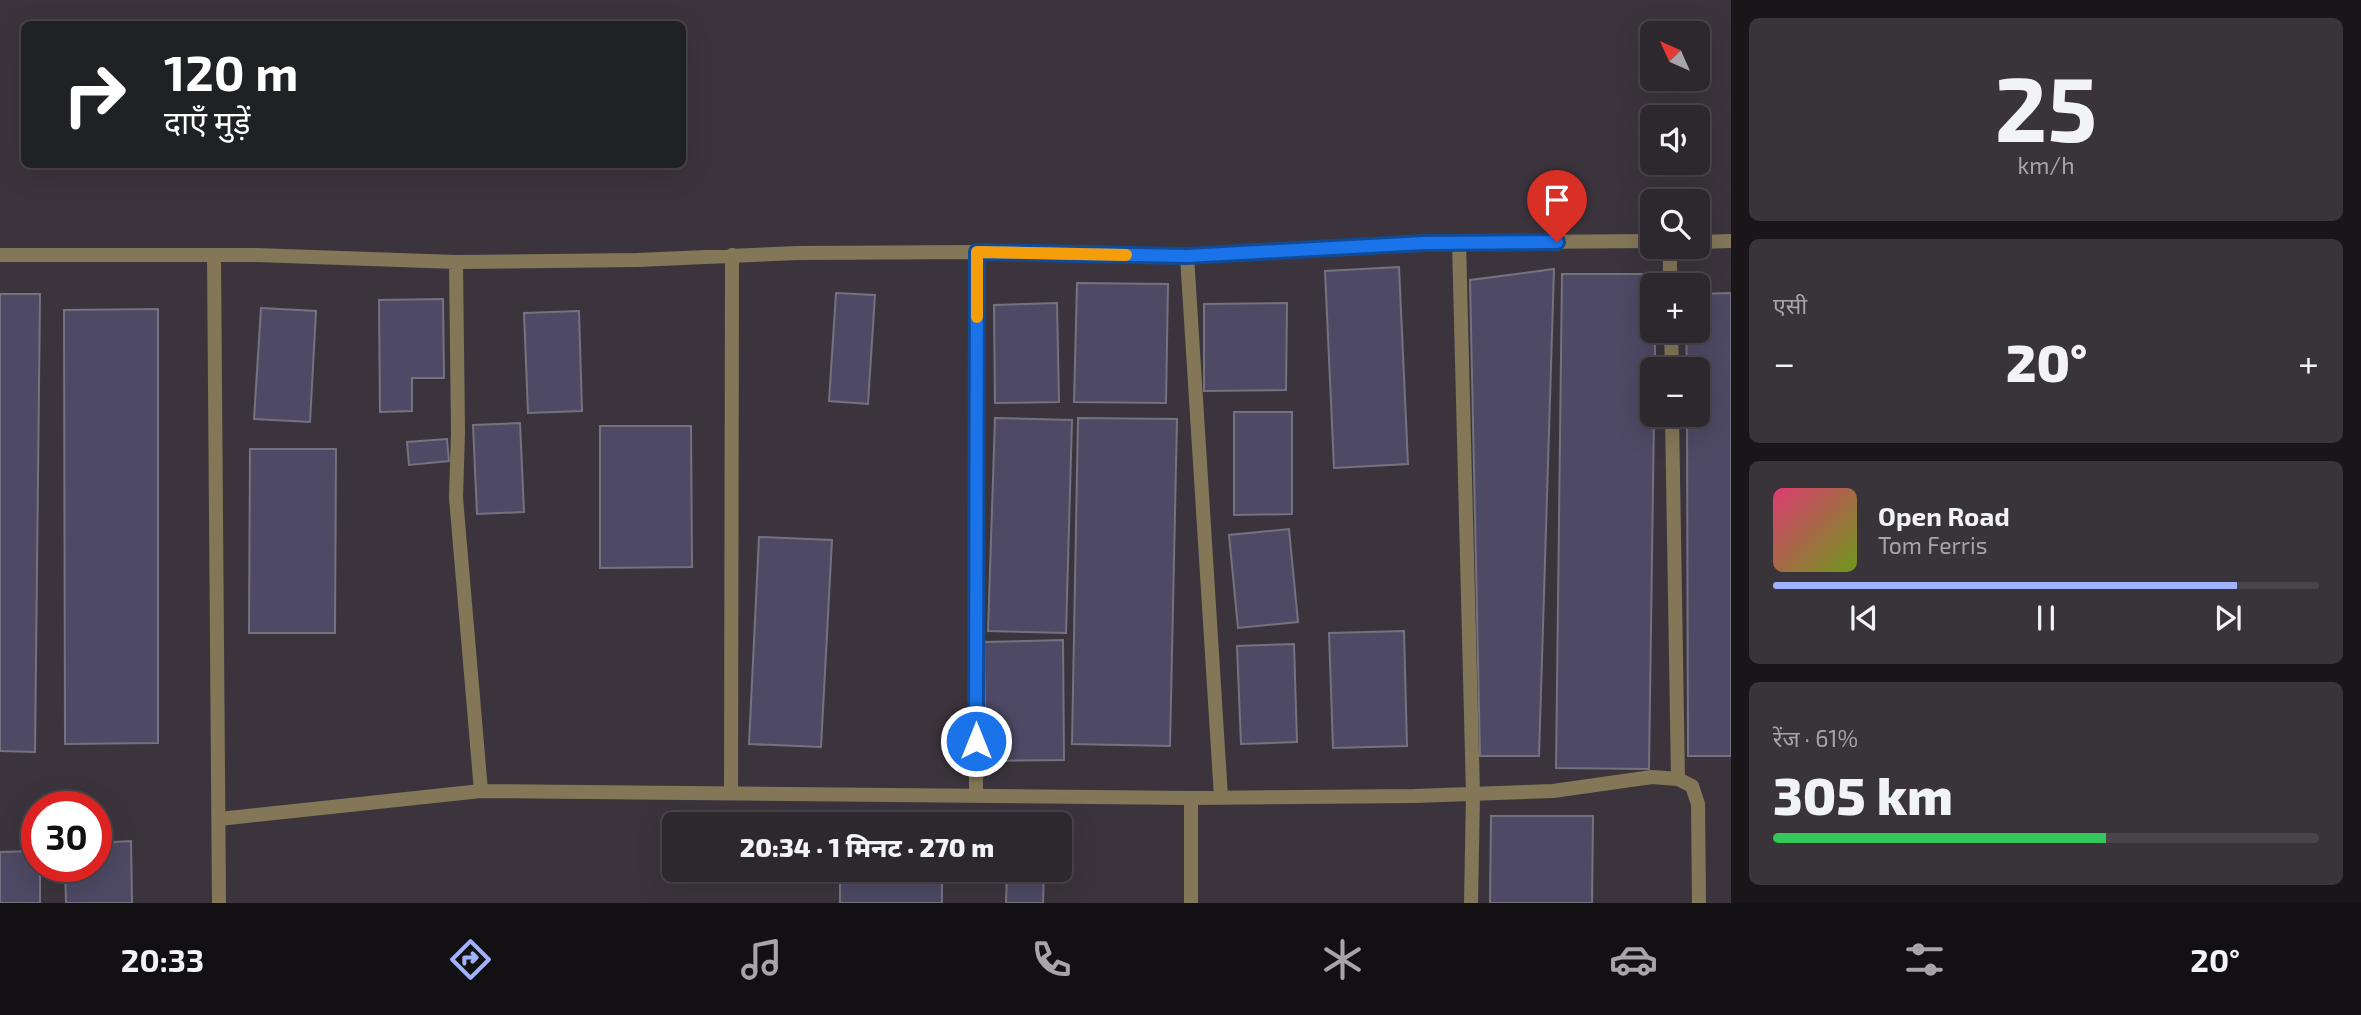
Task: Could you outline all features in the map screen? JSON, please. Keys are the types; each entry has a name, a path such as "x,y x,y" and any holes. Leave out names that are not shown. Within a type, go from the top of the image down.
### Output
{"street":[{"path":"0,255 214,255 457,262 637,260 798,253 977,252 1187,256 1459,242 1640,241"},
{"path":"1710,242 1731,241"},
{"path":"1459,242 1473,794 1471,903"},
{"path":"976,795 977,252"},
{"path":"214,255 219,903"},
{"path":"732,256 732,793"},
{"path":"1187,256 1221,797"},
{"path":"457,262 456,498 481,791"},
{"path":"1672,427 1678,779"},
{"path":"219,819 481,791 1191,797 1473,794 1553,791 1653,776 1678,779 1692,786 1698,804 1699,903"},
{"path":"1191,797 1191,903"}],"building":[{"path":"1399,267 1408,464 1334,468 1325,271"},
{"path":"1554,269 1539,756 1480,756 1470,280"},
{"path":"1562,274 1640,274 1640,343 1655,343 1655,357 1640,357 1640,427 1654,427 1649,769 1556,768"},
{"path":"1077,283 1168,284 1166,403 1074,402"},
{"path":"836,293 875,295 868,404 829,401"},
{"path":"1731,293 1731,756 1688,756 1687,427 1710,427 1710,357 1687,357 1686,343 1710,343 1710,294"},
{"path":"0,294 40,294 35,752 0,751"},
{"path":"443,299 444,378 412,378 412,411 380,412 379,300"},
{"path":"1057,303 1059,402 995,403 994,305"},
{"path":"1287,303 1286,390 1204,391 1204,304"},
{"path":"261,308 316,311 310,422 254,419"},
{"path":"158,309 158,743 65,744 64,310"},
{"path":"579,311 582,411 528,413 524,313"},
{"path":"1234,412 1292,412 1292,514 1234,515"},
{"path":"995,418 1072,420 1066,633 988,631"},
{"path":"1078,418 1177,419 1170,746 1072,744"},
{"path":"520,423 524,512 477,514 473,425"},
{"path":"600,426 691,426 692,567 600,568"},
{"path":"447,439 449,461 409,465 407,442"},
{"path":"250,449 336,449 335,633 249,633"},
{"path":"1289,529 1298,622 1238,628 1229,535"},
{"path":"759,537 832,540 821,747 749,744"},
{"path":"1404,631 1407,746 1333,748 1329,633"},
{"path":"1063,640 1064,760 986,761 984,642"},
{"path":"1294,644 1297,742 1241,744 1237,646"},
{"path":"1491,816 1593,816 1592,903 1490,903"},
{"path":"131,841 132,903 66,903 65,882 112,882 112,842"},
{"path":"21,851 21,882 40,882 40,903 0,903 0,852"},
{"path":"840,882 942,882 942,903 840,903"},
{"path":"1007,882 1044,882 1043,903 1006,903"}],"slow traffic":[{"path":"977,317 977,252 1126,255"}],"route":[{"path":"976,741 977,252 1187,256 1424,243 1557,242"}]}
